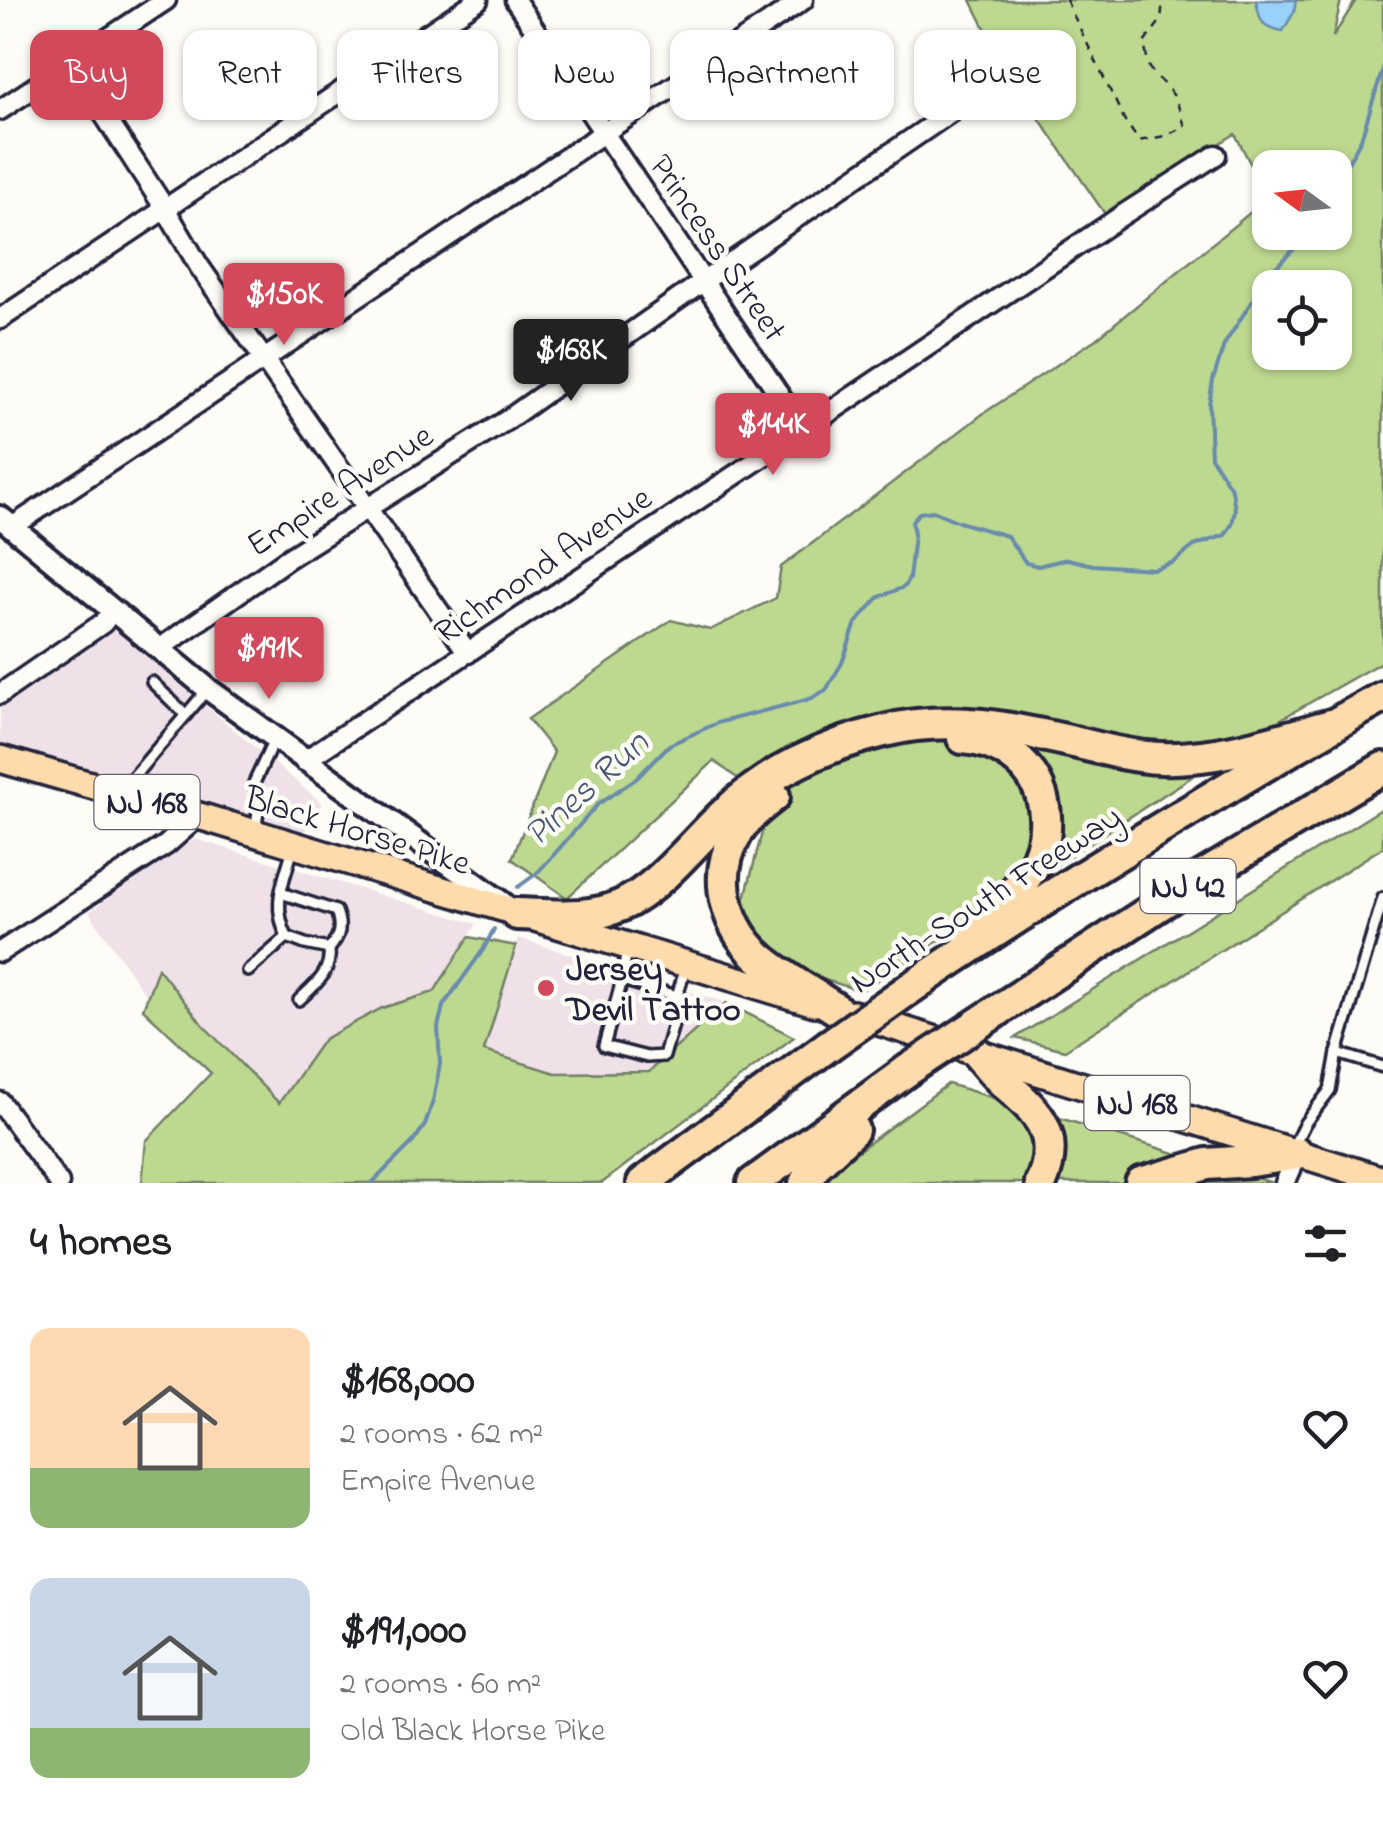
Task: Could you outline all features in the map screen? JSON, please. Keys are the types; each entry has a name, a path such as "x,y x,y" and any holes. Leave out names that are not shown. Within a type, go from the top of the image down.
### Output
{"highway":[{"name":"North-South Freeway","path":"642,1183 964,952 1113,857 1383,697"},
{"path":"518,914 598,913 624,904 649,888 728,810 769,778 843,743 887,730 929,723 977,723 1127,755 1193,758 1331,725"},
{"path":"836,1009 763,960 728,915 724,891 726,861 735,835 776,793 817,772 871,750 918,740 956,738 990,743 1031,774 1045,809 1044,842 1034,866 964,952"},
{"name":"NJ 42","path":"753,1183 996,1010 1205,875 1383,768"},
{"path":"976,1052 1040,1118 1048,1136 1049,1162 1041,1183"},
{"path":"805,1183 816,1164 871,1115 900,1076"},
{"path":"1141,1183 1207,1164 1294,1153"}],"main road":[{"name":"Black Horse Pike","path":"0,760 836,1009 1383,1180"}],"street":[{"path":"121,30 166,0"},
{"path":"0,318 478,0"},
{"name":"Princess Street","path":"515,0 803,430"},
{"path":"518,914 208,689 6,522 262,359 803,0"},
{"path":"0,110 30,91"},
{"path":"107,120 198,266 468,653"},
{"name":"Empire Avenue","path":"159,649 287,559 508,420 939,120"},
{"name":"Richmond Avenue","path":"304,761 1216,156"},
{"path":"0,694 103,624 113,610"},
{"path":"0,952 150,856 198,816"},
{"path":"0,1102 59,1183"},
{"path":"1284,1183 1294,1153"}],"lane":[{"path":"152,682 186,715"},
{"path":"119,793 208,689"},
{"path":"255,834 259,805 254,783 276,738"},
{"path":"294,846 278,904 281,923 288,937 329,949"},
{"path":"281,893 336,911 341,924 329,949 330,960 323,976 299,1000"},
{"path":"1294,1153 1305,1122 1330,1090 1383,898"},
{"path":"248,971 288,937"},
{"path":"627,946 604,1046 647,1058 664,1056 687,964"},
{"path":"622,980 677,996"},
{"path":"1337,1054 1383,1067"}],"path":[{"path":"1066,0 1124,121 1139,141 1165,136 1184,126 1175,97 1148,68 1144,43 1162,20 1164,0"}],"shaded area":[{"path":"115,630 323,804 302,836 0,746 0,704"},
{"path":"195,839 477,924 434,992 382,1008 324,1039 279,1104 203,1025 158,969 147,997 89,912"},
{"path":"518,938 726,1003 649,1072 555,1073 484,1051"}],"green space":[{"path":"971,0 1341,0 1333,37 1356,0 1383,0 1383,661 1281,719 861,991 737,953 739,921 766,817 744,783 714,761 567,898 512,859 554,752 528,719 671,620 710,630 776,598 781,567 984,413 1096,339 1252,211 1252,250 1352,250 1352,150 1252,150 1252,167 1235,134 1105,214 1040,120 1076,120 1076,30 986,30"},
{"path":"1383,808 1383,847 1065,1050 1015,1038"},
{"path":"469,937 516,946 484,1051 555,1073 649,1072 726,1003 794,1037 602,1183 142,1183 146,1141 211,1073 143,1009 158,968 203,1025 279,1103 324,1039 382,1008 434,992"},
{"path":"948,1084 1270,1182 815,1183"}],"water":[{"path":"1256,0 1296,0 1283,31 1262,22"}],"waterway":[{"name":"Pines Run","path":"1352,155 1361,139 1383,68"},
{"name":"Pines Run","path":"518,887 536,874 598,804 637,778 669,745 717,723 810,699 826,690 842,663 856,623 879,597 904,587 909,579 912,521 919,513 933,511 1007,536 1026,563 1038,566 1067,559 1154,569 1174,562 1194,546 1225,535 1235,510 1232,490 1211,457 1209,404 1213,380 1224,345 1269,274 1293,250"},
{"name":"Pines Run","path":"372,1183 425,1125 440,1064 438,1027 443,1006 494,929"}],"place":[{"name":"Jersey Devil Tattoo","path":"546,988"}]}
